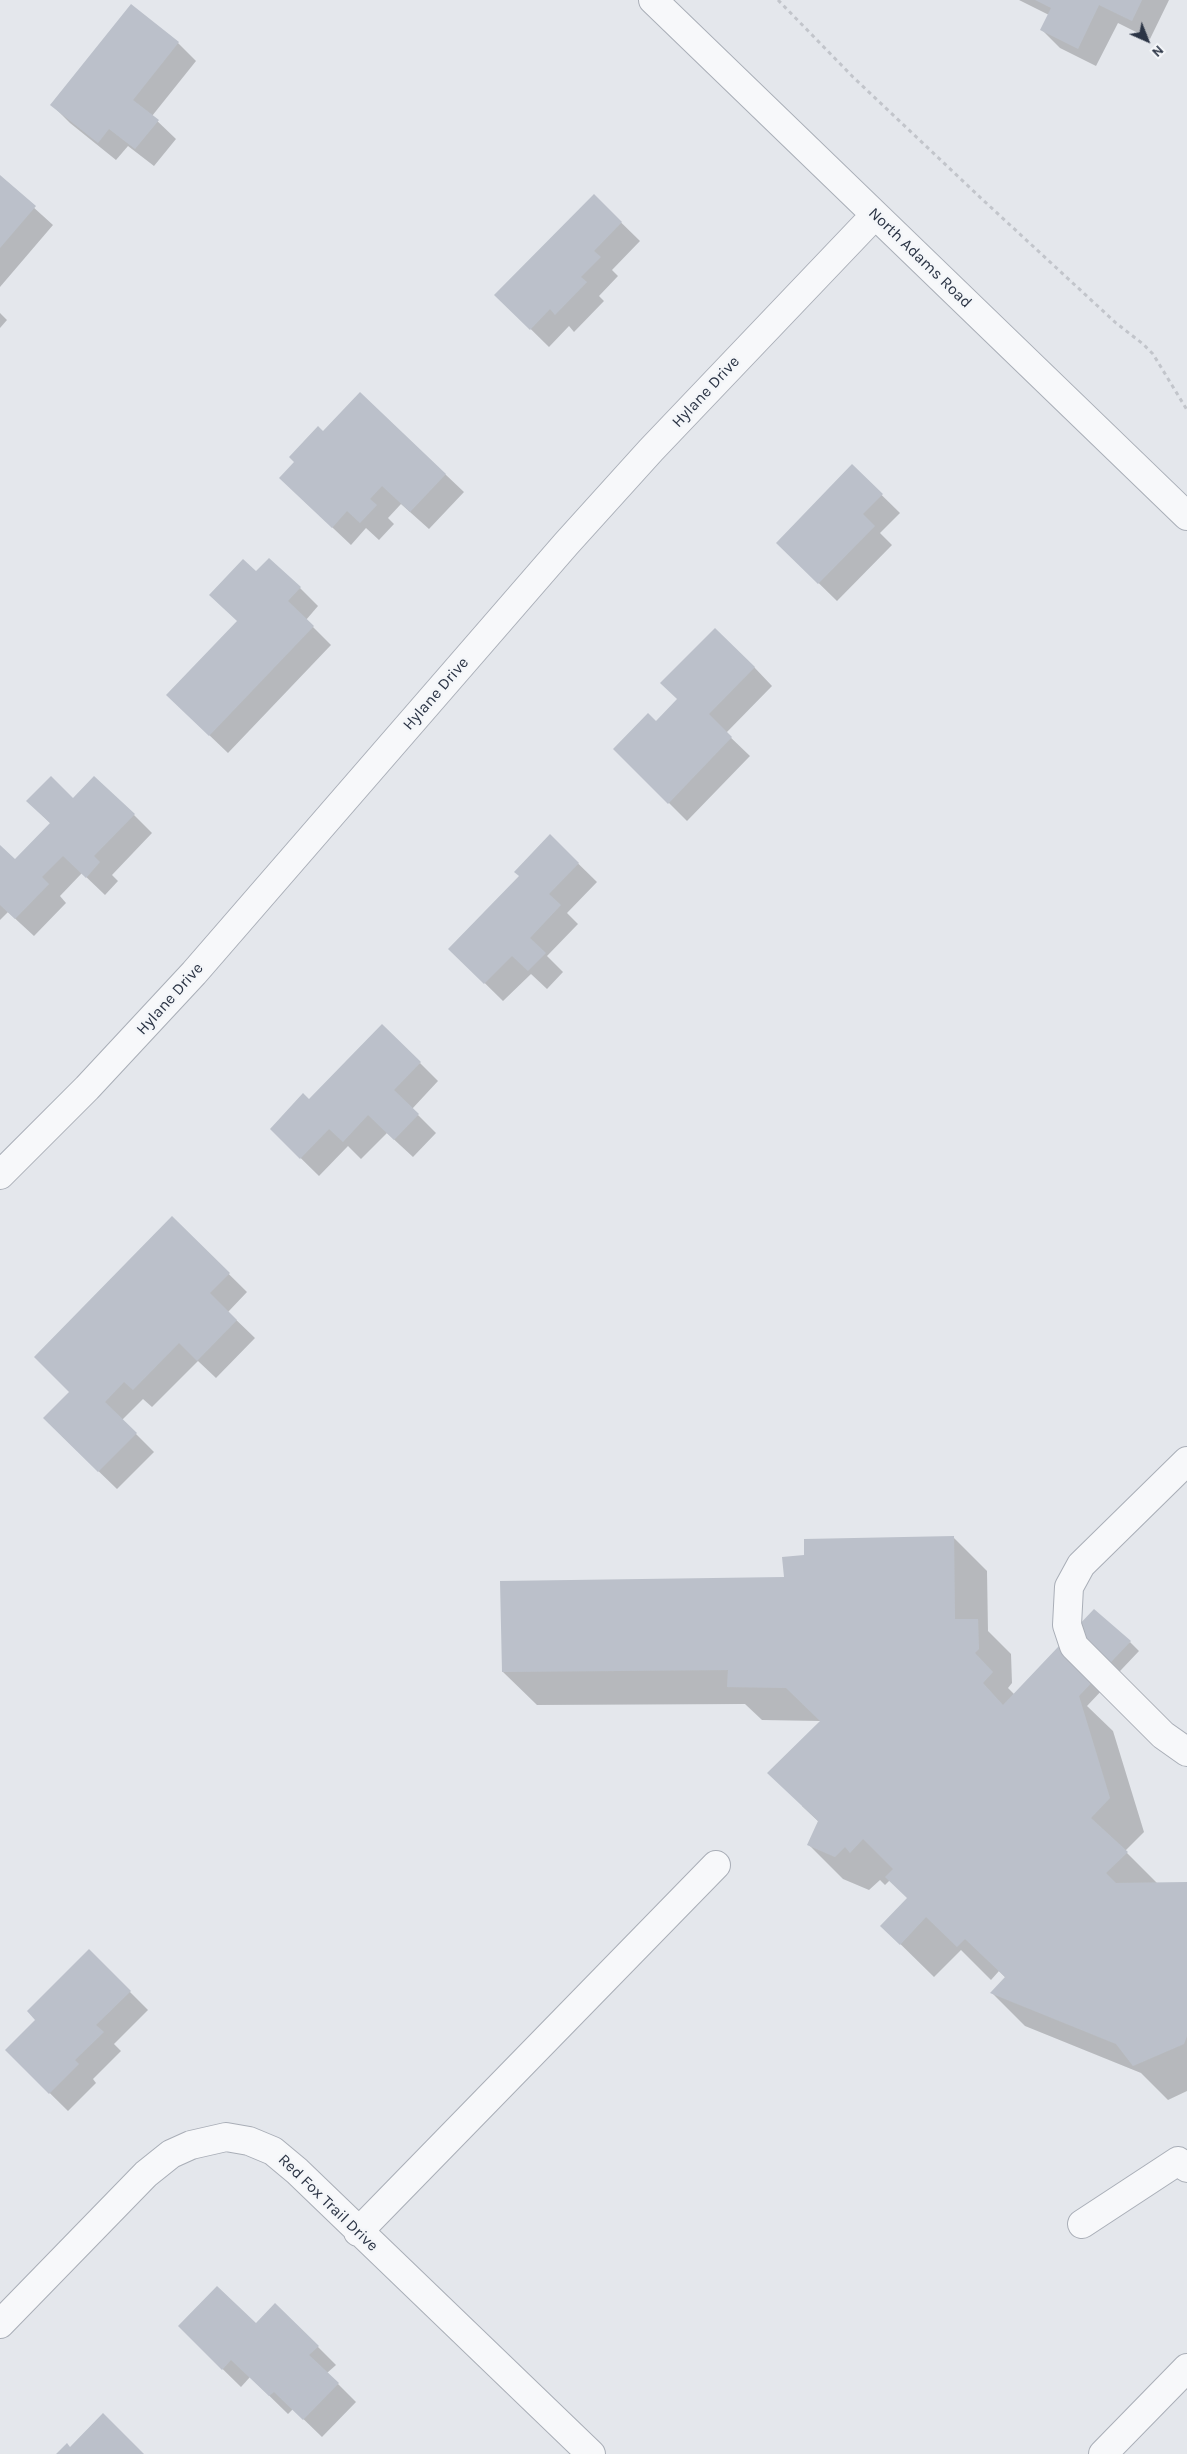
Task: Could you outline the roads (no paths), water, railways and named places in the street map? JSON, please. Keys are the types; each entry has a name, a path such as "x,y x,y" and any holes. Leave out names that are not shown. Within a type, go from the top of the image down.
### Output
{"street":[{"name":"North Adams Road","path":"653,0 1187,516"},
{"name":"Hylane Drive","path":"0,1175 87,1088 194,972 566,544 651,450 876,215"},
{"path":"1187,1461 1082,1565 1069,1587 1067,1625 1074,1646 1163,1736 1187,1752"},
{"path":"358,2232 716,1865"},
{"name":"Red Fox Trail Drive","path":"0,2324 146,2174 171,2154 190,2145 226,2137 249,2141 273,2151 590,2454"},
{"path":"1082,2224 1178,2161 1187,2168"},
{"path":"1103,2454 1187,2368"}]}
